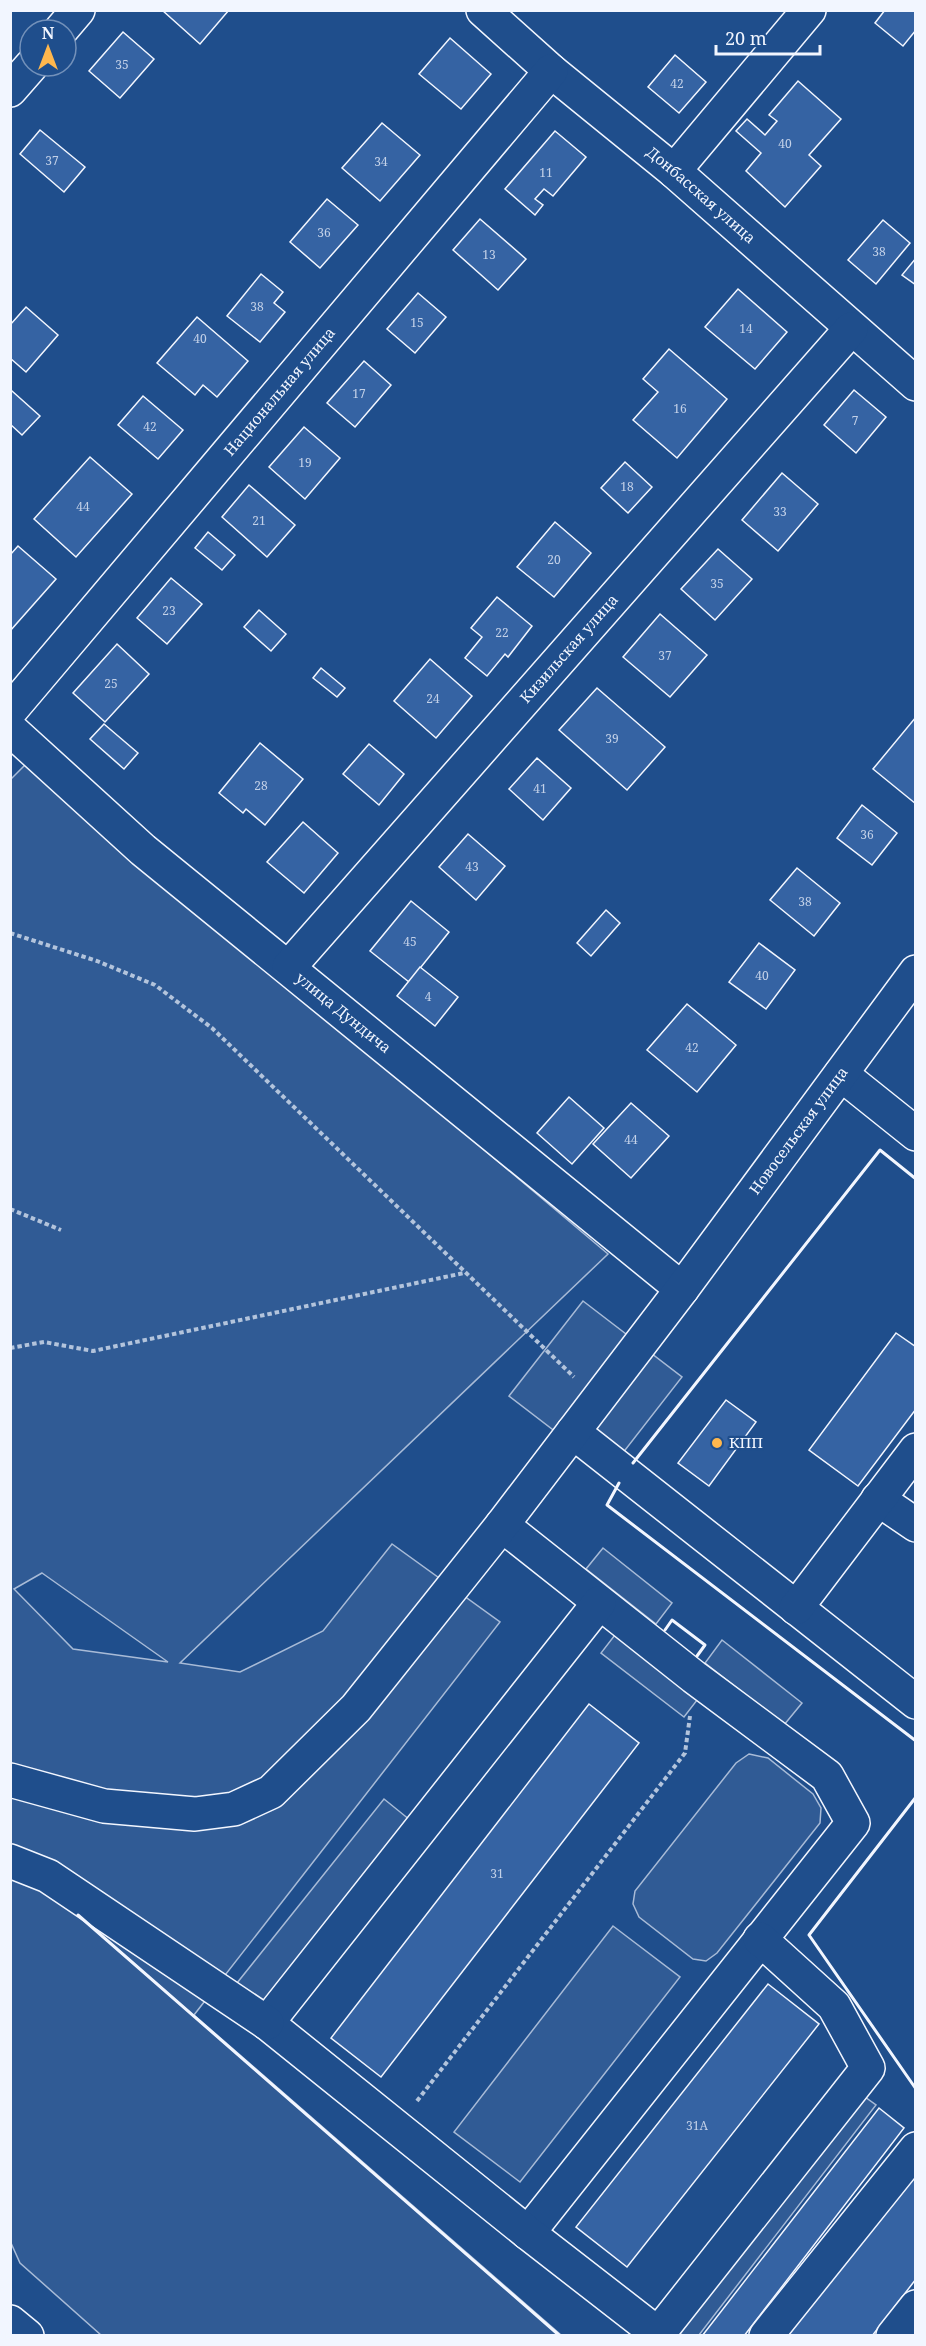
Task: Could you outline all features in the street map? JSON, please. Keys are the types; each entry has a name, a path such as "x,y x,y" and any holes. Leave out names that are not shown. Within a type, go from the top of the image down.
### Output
{"street":[{"name":"Донбасская улица","path":"483,10 550,72 674,171 915,384"},
{"path":"674,171 809,10"},
{"name":"Национальная улица","path":"11,725 550,72"},
{"path":"10,90 20,78"},
{"name":"Кизильская улица","path":"289,968 851,329"},
{"name":"улица Дундича","path":"11,725 143,850 682,1289"},
{"name":"Новосельская улица","path":"10,1780 104,1806 195,1814 234,1809 271,1792 356,1708 502,1525 682,1289 915,972"},
{"path":"841,1074 915,1133"},
{"path":"573,1432 915,1702"},
{"path":"796,1608 915,1450"},
{"path":"878,1499 915,1525"},
{"path":"502,1525 694,1677 827,1776 853,1823 528,2233"},
{"path":"267,2023 599,1603"},
{"path":"10,1861 48,1876 267,2023 659,2335 868,2068 834,2006 760,1939"},
{"path":"766,2336 915,2149"},
{"path":"893,2336 915,2307"},
{"path":"10,2322 27,2336"}],"path":[{"path":"10,933 97,961 155,985 212,1028 598,1400"},
{"path":"10,1209 61,1230"},
{"path":"10,1348 44,1342 93,1351 464,1273"},
{"path":"397,2127 685,1753 694,1677"}],"shaded area":[{"path":"26,764 608,1254 180,1663 240,1672 323,1631 392,1544 500,1622 194,2015 561,2335 101,2335 20,2263 11,2243 10,780","holes":["42,1573 168,1662 73,1649 14,1589"]},
{"path":"583,1301 682,1377 608,1472 509,1396"},
{"path":"603,1548 672,1603 656,1624 586,1569"},
{"path":"618,1631 701,1695 684,1717 601,1653"},
{"path":"722,1640 802,1703 784,1725 705,1663"},
{"path":"749,1754 768,1758 813,1794 821,1808 820,1823 717,1953 706,1961 693,1959 639,1917 633,1904 635,1891 736,1763"},
{"path":"384,1799 410,1820 259,2009 233,1988"},
{"path":"613,1926 680,1977 520,2182 454,2132"},
{"path":"858,2092 876,2105 699,2335 682,2335 674,2330"}],"building":[{"path":"162,10 229,10 200,44"},
{"path":"885,10 916,10 916,30 903,46 875,23"},
{"path":"123,32 154,59 120,98 89,71"},
{"path":"450,38 491,74 461,109 419,74"},
{"path":"675,55 706,82 679,113 648,87"},
{"path":"798,81 841,119 809,155 821,166 785,207 746,171 761,153 736,131 747,119 765,135 777,121 769,115"},
{"path":"382,123 420,155 380,201 342,168"},
{"path":"40,130 85,167 64,192 20,154"},
{"path":"555,131 586,157 553,196 544,189 535,199 543,205 535,215 505,189"},
{"path":"327,199 358,225 320,268 290,242"},
{"path":"480,219 526,259 498,290 453,250"},
{"path":"883,220 910,243 876,284 848,260"},
{"path":"916,258 916,285 902,275"},
{"path":"261,274 283,292 274,303 285,312 260,342 227,316"},
{"path":"738,289 787,332 755,369 705,327"},
{"path":"418,293 446,317 415,353 387,329"},
{"path":"26,307 58,335 26,372 10,358 10,325"},
{"path":"197,317 248,361 217,397 203,385 195,395 157,363"},
{"path":"669,349 727,399 677,458 633,420 658,392 643,379"},
{"path":"364,361 391,385 355,427 327,403"},
{"path":"854,390 886,417 856,453 824,425"},
{"path":"12,391 40,416 22,435 10,424 10,393"},
{"path":"143,396 183,430 158,459 118,425"},
{"path":"304,427 340,458 305,499 269,467"},
{"path":"90,457 132,494 76,557 34,519"},
{"path":"625,462 652,487 628,513 601,488"},
{"path":"782,473 818,504 778,551 742,520"},
{"path":"249,485 295,525 267,557 222,517"},
{"path":"555,522 591,553 554,597 517,567"},
{"path":"208,532 235,555 222,570 195,548"},
{"path":"18,546 56,579 10,631 10,555"},
{"path":"718,549 752,579 715,620 681,589"},
{"path":"171,578 202,604 167,644 137,618"},
{"path":"497,597 532,626 508,657 505,654 487,676 465,658 482,637 471,628"},
{"path":"259,610 286,634 271,651 244,627"},
{"path":"660,614 707,655 670,697 623,657"},
{"path":"117,644 149,674 105,722 73,693"},
{"path":"430,659 472,696 436,738 394,701"},
{"path":"321,668 345,688 337,697 313,678"},
{"path":"597,688 665,747 627,790 559,730"},
{"path":"916,717 916,804 873,769"},
{"path":"104,724 138,753 124,769 90,739"},
{"path":"260,743 303,779 265,825 246,809 243,813 219,793"},
{"path":"369,744 404,774 379,805 343,774"},
{"path":"537,758 571,788 543,820 509,789"},
{"path":"862,805 897,833 872,865 837,838"},
{"path":"303,822 338,853 304,893 267,862"},
{"path":"468,834 505,866 476,900 439,867"},
{"path":"797,868 840,903 814,936 770,900"},
{"path":"411,901 449,932 409,982 370,951"},
{"path":"606,910 620,923 591,956 577,943"},
{"path":"759,943 795,970 766,1009 729,982"},
{"path":"420,967 458,997 435,1026 397,996"},
{"path":"687,1004 736,1045 697,1092 647,1050"},
{"path":"569,1097 604,1128 572,1164 537,1133"},
{"path":"631,1103 669,1136 631,1178 593,1144"},
{"path":"896,1333 916,1347 916,1409 858,1486 809,1450"},
{"name":"КПП","path":"726,1400 756,1422 709,1486 678,1463"},
{"path":"589,1704 639,1743 381,2077 331,2038"},
{"path":"768,1984 819,2024 627,2267 576,2227"},
{"path":"879,2108 904,2128 744,2336 702,2336"},
{"path":"916,2171 916,2279 872,2336 787,2336"}],"wall":[{"path":"633,1463 880,1150 916,1179"},
{"path":"619,1483 607,1505 916,1741"},
{"path":"665,1630 672,1620 705,1645 697,1656"},
{"path":"916,1797 809,1935 916,2089"},
{"path":"78,1915 560,2336"}],"place":[{"name":"КПП","path":"717,1443"}]}
